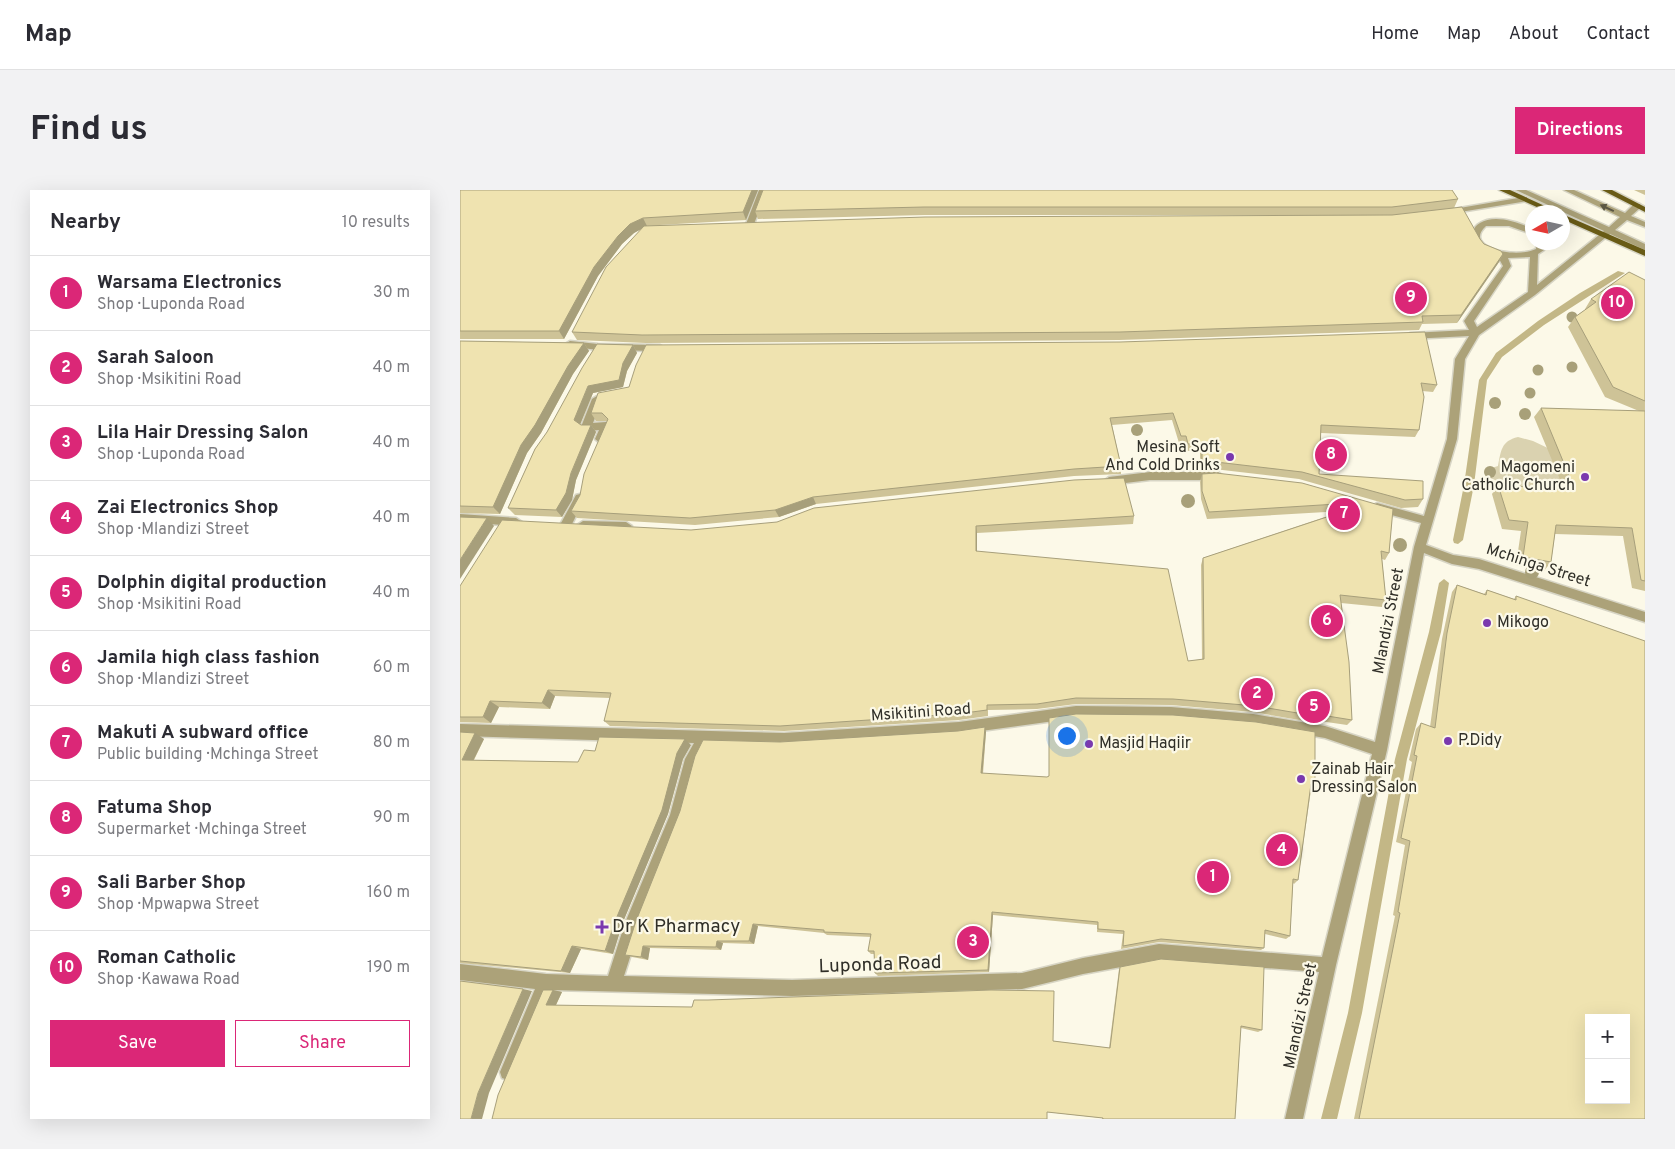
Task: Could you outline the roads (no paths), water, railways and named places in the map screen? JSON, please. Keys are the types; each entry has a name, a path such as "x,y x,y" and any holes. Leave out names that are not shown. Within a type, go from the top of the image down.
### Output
{"main road":[{"path":"1503,190 1536,205"},
{"path":"1606,190 1641,208"},
{"path":"1570,219 1607,234 1645,253"}],"street":[{"path":"750,224 763,190"},
{"path":"1520,190 1607,234 1645,247"},
{"path":"1568,190 1645,225"},
{"path":"1441,213 1524,200"},
{"name":"Mlandizi Street","path":"1294,1119 1328,965 1380,750 1420,547 1452,438 1460,359 1475,333 1532,294 1607,234 1626,216 1641,208"},
{"path":"1525,228 1499,221 1483,224 1478,228 1477,238 1482,245 1514,257 1534,254 1540,250"},
{"path":"740,225 759,224"},
{"path":"1404,336 1475,333 1469,321 1507,266 1502,254"},
{"path":"1532,294 1534,254"},
{"path":"566,341 596,351 643,352 675,348"},
{"path":"596,449 606,426 586,427 598,396 606,395"},
{"path":"1093,482 1188,475 1233,478"},
{"path":"581,491 579,501 562,525 640,527"},
{"path":"1363,503 1428,521"},
{"path":"502,526 510,507"},
{"path":"460,518 502,526 531,523"},
{"name":"Mchinga Street","path":"1420,547 1452,559 1479,564 1645,617"},
{"name":"Msikitini Road","path":"460,730 784,739 896,733 1019,721 1076,712 1161,713 1253,720 1325,732 1380,750"},
{"path":"614,983 633,923 677,815 692,759 703,738"},
{"name":"Luponda Road","path":"460,972 546,982 792,988 1022,981 1083,966 1159,952 1328,965"},
{"path":"503,1085 546,982"}],"waterway":[{"path":"1458,540 1469,485 1483,380 1499,355 1541,323 1621,273"},
{"path":"1329,1119 1355,1013 1401,759 1435,632 1444,583"}],"place":[{"name":"Sali Barber Shop","path":"1411,298"},
{"name":"Roman Catholic","path":"1617,303"},
{"name":"Fatuma Shop","path":"1331,455"},
{"name":"Mesina Soft And Cold Drinks","path":"1230,457"},
{"name":"Magomeni Catholic Church","path":"1585,477"},
{"name":"Makuti A subward office","path":"1344,514"},
{"name":"Jamila high class fashion","path":"1327,621"},
{"name":"Mikogo","path":"1487,623"},
{"name":"Sarah Saloon","path":"1257,694"},
{"name":"Dolphin digital production","path":"1314,707"},
{"name":"P.Didy","path":"1448,741"},
{"name":"Masjid Haqiir","path":"1089,744"},
{"name":"Zainab Hair Dressing Salon","path":"1301,779"},
{"name":"Zai Electronics Shop","path":"1282,850"},
{"name":"Warsama Electronics","path":"1213,877"},
{"name":"Dr K Pharmacy","path":"602,927"},
{"name":"Lila Hair Dressing Salon","path":"973,942"}]}
